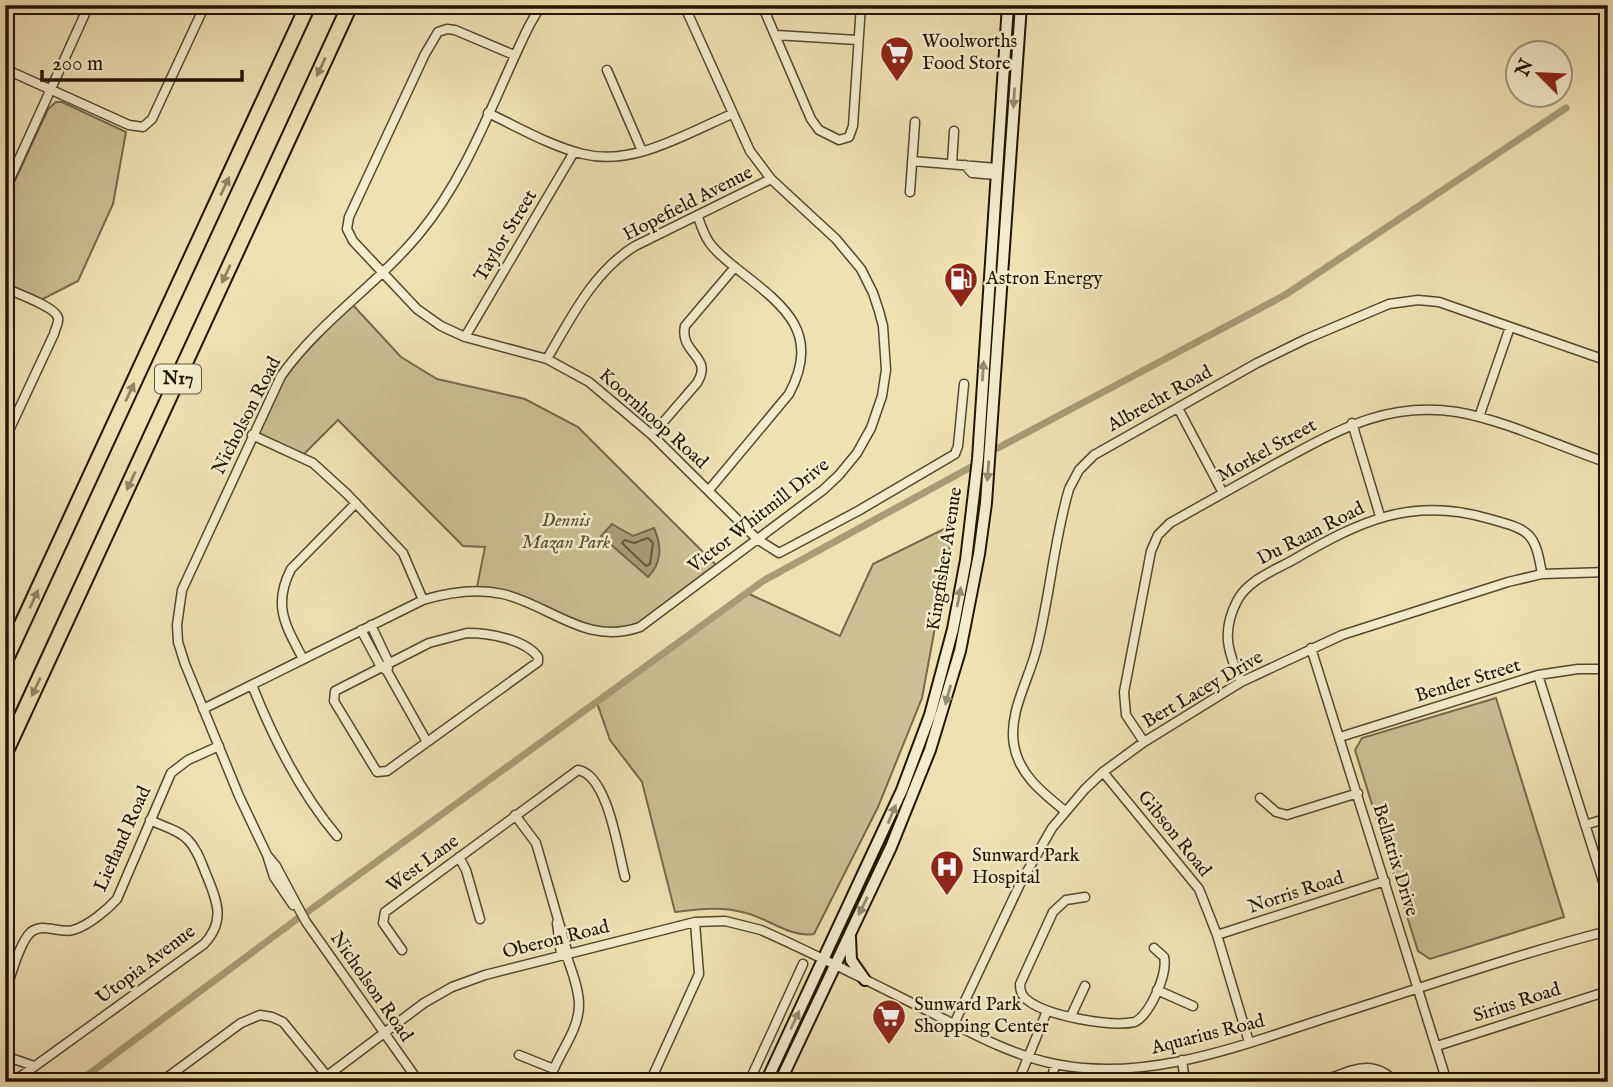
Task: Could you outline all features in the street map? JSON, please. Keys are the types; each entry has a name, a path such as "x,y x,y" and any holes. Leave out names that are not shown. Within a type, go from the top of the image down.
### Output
{"highway":[{"name":"N17","path":"5,661 308,5"},
{"name":"N17","path":"5,753 350,5"}],"street":[{"path":"5,190 8,176 89,5"},
{"path":"5,69 128,125 143,127 152,119 205,5"},
{"name":"Nicholson Road","path":"419,1082 298,909 286,898 274,877 267,855 203,709 178,642 178,605 187,577 278,382 300,350 408,247 441,206 541,5"},
{"name":"Victor Whitmill Drive","path":"203,709 424,600 464,591 501,594 584,628 621,633 648,623 830,484 848,464 863,442 877,412 886,370 883,326 873,293 861,269 836,239 771,180 750,151 684,5"},
{"path":"762,5 811,119 819,130 839,141 852,133 861,5"},
{"name":"Kingfisher Avenue","path":"766,1082 906,780 930,715 953,629 966,560 977,472 1008,5"},
{"name":"Kingfisher Avenue","path":"780,1082 891,847 930,750 954,674 971,599 986,503 1021,5"},
{"name":"Koornhoop Road","path":"514,55 455,30 442,30 434,37 347,224 353,241 417,309 441,326 465,337 547,359 589,382 652,435 757,539 772,551 782,553 951,458 958,446 964,384"},
{"path":"776,35 857,40"},
{"path":"607,70 642,151"},
{"path":"488,113 574,152 604,156 622,156 642,151 732,114"},
{"path":"910,192 915,122"},
{"path":"952,164 954,131"},
{"name":"Taylor Street","path":"465,337 574,152"},
{"path":"912,161 965,166 972,173 997,172"},
{"name":"Hopefield Avenue","path":"547,359 583,298 616,260 635,246 771,180"},
{"path":"698,217 708,241 735,267 776,298 792,319 800,340 800,367 789,394 709,490"},
{"path":"652,435 697,383 702,372 701,363 685,343 685,327 735,267"},
{"path":"5,288 48,307 58,316 58,323 5,439"},
{"name":"Albrecht Road","path":"1065,811 1036,787 1024,772 1016,755 1013,735 1018,707 1038,646 1066,496 1074,476 1094,455 1274,354 1389,304 1410,300 1432,301 1608,361"},
{"path":"1479,418 1510,327"},
{"path":"1178,408 1223,493"},
{"name":"Morkel Street","path":"1144,742 1126,715 1123,700 1152,545 1166,527 1352,423 1379,415 1412,410 1453,412 1479,418 1608,463"},
{"path":"1352,423 1380,516"},
{"path":"252,435 313,463 356,503 403,553 424,600"},
{"path":"303,659 281,609 285,580 290,569 356,503"},
{"name":"Du Raan Road","path":"1241,682 1227,642 1237,602 1246,589 1256,580 1319,545 1380,516 1416,509 1448,509 1504,523 1525,531 1532,539 1538,549 1542,574"},
{"name":"Bert Lacey Drive","path":"954,1024 1039,847 1065,811 1102,772 1144,742 1241,682 1311,648 1378,622 1542,574 1608,572"},
{"path":"371,625 386,667"},
{"path":"361,631 386,667 426,742"},
{"path":"467,633 511,641 533,651 538,657 538,663 531,669 426,742 387,771 380,773 374,769 334,701 334,694 341,686 386,667 429,642 467,633"},
{"name":"Bellatrix Drive","path":"1311,648 1447,1082"},
{"name":"Bender Street","path":"1340,737 1538,675 1570,670 1608,669"},
{"path":"1538,675 1608,897"},
{"path":"252,685 275,740 318,813 337,836"},
{"name":"Liefland Road","path":"5,992 24,943 33,930 74,930 110,907 117,899 175,769 188,760 219,747"},
{"name":"West Lane","path":"402,950 383,923 383,914 578,770 587,773 603,794 625,877"},
{"name":"Gibson Road","path":"1102,772 1196,884 1217,935 1250,1042"},
{"path":"1260,798 1276,812 1287,814 1358,793"},
{"path":"515,815 536,843 577,989 579,1008 575,1023 549,1082"},
{"path":"1585,825 1608,818"},
{"name":"Utopia Avenue","path":"13,1082 204,944 216,929 216,900 193,846 182,835 150,820"},
{"path":"459,857 466,870 480,919"},
{"name":"Norris Road","path":"1217,935 1385,881"},
{"path":"1085,897 1066,900 1053,912 1022,979 1020,988 1023,997 1047,1011 1098,1021 1135,1022 1147,1012 1166,965 1163,955 1154,948"},
{"name":"Oberon Road","path":"319,1082 424,1003 452,987 485,975 695,922 725,921 751,926 824,960"},
{"path":"650,1082 699,974 695,922"},
{"path":"851,931 851,960 864,980"},
{"name":"Aquarius Road","path":"824,960 954,1024 1030,1057 1055,1064 1148,1067 1250,1042 1608,931"},
{"path":"750,1082 803,964"},
{"path":"1071,1016 1084,986"},
{"path":"1157,990 1194,1006"},
{"name":"Sirius Road","path":"1437,1046 1608,991"},
{"path":"1018,1082 1047,1011"},
{"path":"161,1082 241,1023 260,1015 283,1022 327,1076"},
{"path":"519,1055 554,1069"},
{"path":"5,1056 34,1066"},
{"path":"1182,1060 1185,1082"},
{"path":"1051,1082 1055,1064"},
{"path":"1320,1082 1370,1066 1383,1070 1396,1082"}],"green space":[{"path":"56,102 62,102 126,132 113,204 78,281 41,300 5,284 5,202 48,109"},
{"name":"Dennis Mazan Park","path":"351,303 401,357 437,379 525,399 578,427 721,570 647,627 618,633 587,629 504,595 477,587 485,547 463,546 338,420 302,456 259,433 278,385 297,357"},
{"path":"954,524 922,698 878,807 814,934 797,933 755,916 728,909 675,912 642,782 610,740 596,700 745,592 840,636 873,564"},
{"path":"1496,698 1564,917 1430,959 1418,951 1355,750 1362,738"}],"water":[{"path":"612,524 633,536 654,528 659,554 656,566 648,577 601,536"}],"waterway":[{"path":"998,448 1285,295 1566,108"},
{"path":"306,913 763,581 971,467"},
{"path":"78,1082 297,919"}],"place":[{"name":"Woolworths Food Store","path":"897,83"},
{"name":"Astron Energy","path":"961,309"},
{"name":"Sunward Park Hospital","path":"947,897"},
{"name":"Sunward Park Shopping Center","path":"889,1046"}]}
